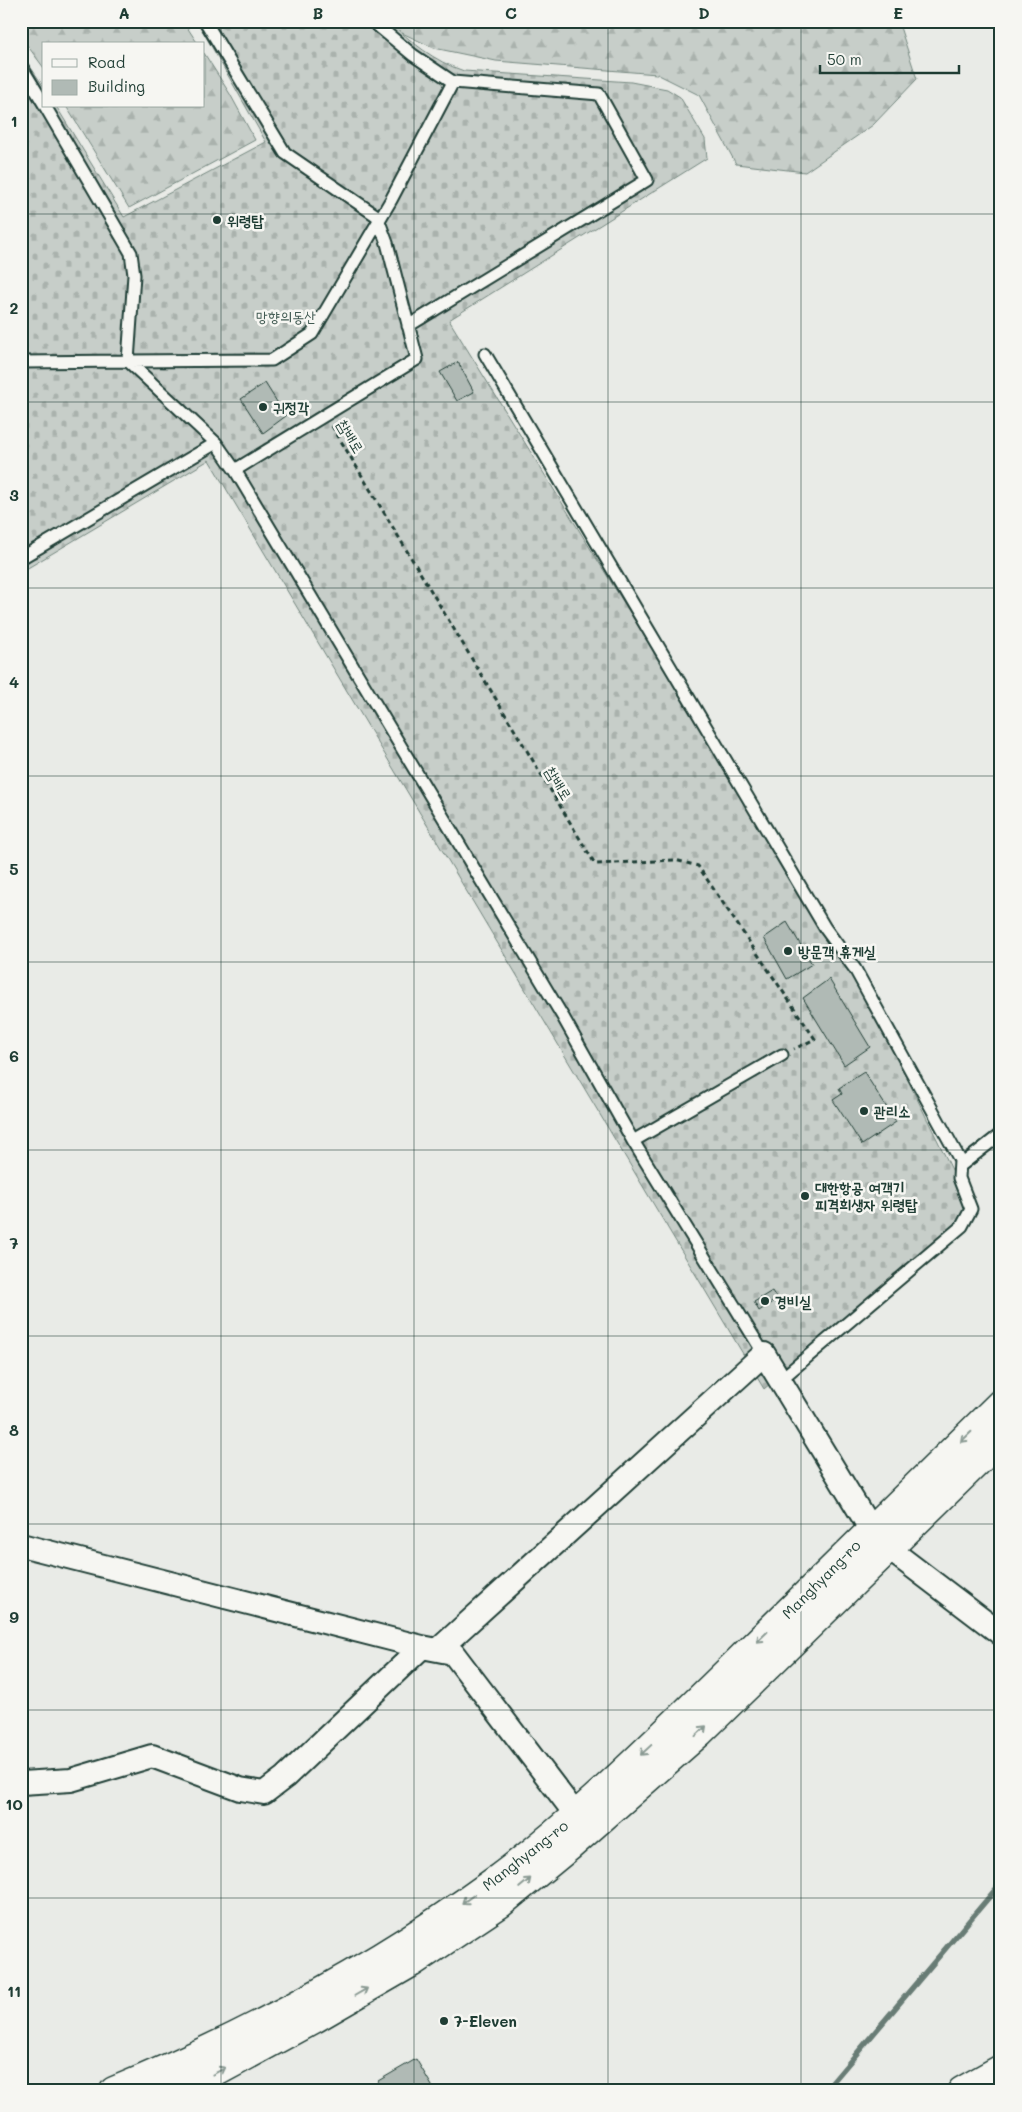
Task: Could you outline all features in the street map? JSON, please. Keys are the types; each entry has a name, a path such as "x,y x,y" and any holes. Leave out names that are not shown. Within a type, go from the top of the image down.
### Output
{"main road":[{"name":"Manghyang-ro","path":"879,1539 1001,1403"},
{"name":"Manghyang-ro","path":"174,2091 209,2076 314,2019 411,1963 501,1904 582,1823 675,1722 879,1539 1001,1439"},
{"name":"Manghyang-ro","path":"114,2091 169,2068 290,2010 350,1976 407,1941 497,1879 558,1832 582,1823"},
{"path":"962,2091 1001,2069"}],"street":[{"name":"Manghyang-ro","path":"764,1354 879,1539 1001,1634"},
{"path":"21,1783 71,1780 152,1756 240,1789 264,1793 285,1777 764,1354"},
{"path":"21,1545 453,1653 582,1823"}],"lane":[{"path":"205,21 285,153 377,216 387,243 417,359 236,470"},
{"path":"372,21 413,55 453,82 598,94 647,180 408,326"},
{"path":"21,66 42,100"},
{"path":"21,362 272,360 312,334 379,221 453,82"},
{"path":"47,108 131,253 134,275 128,361"},
{"path":"485,354 825,928 855,969 960,1160 959,1178 971,1209 962,1226 780,1380"},
{"path":"128,361 216,443 236,470 563,1018 632,1141 764,1354"},
{"path":"21,558 216,443"},
{"path":"632,1141 782,1055"},
{"path":"960,1166 1001,1134"}],"path":[{"name":"참배로","path":"325,415 595,864 675,860 698,866 815,1039 782,1055"}],"green space":[{"path":"21,21 183,21 197,42 42,42 42,65 21,37"},
{"name":"망향의동산","path":"197,21 388,21 414,43 442,62 464,71 631,82 667,89 680,97 705,139 707,158 449,320 870,998 958,1182 966,1204 966,1215 960,1222 764,1389 209,460 21,572 21,53 42,84 42,108 57,108 124,217 266,142"},
{"path":"392,21 898,21 917,79 873,125 805,172 736,164 699,95 657,74 496,61 434,48 400,32"},
{"path":"205,55 230,94 255,140 129,208 67,108 205,108"}],"building":[{"path":"458,362 474,392 457,401 440,372"},
{"name":"귀정각","path":"265,383 286,416 263,433 241,399"},
{"name":"방문객 휴게실","path":"787,922 812,964 787,979 764,938"},
{"path":"829,979 870,1047 844,1065 803,998"},
{"name":"관리소","path":"864,1072 896,1122 862,1145 833,1100 842,1094 839,1088"},
{"name":"경비실","path":"772,1291 777,1299 759,1311 754,1302"},
{"path":"416,2059 435,2091 384,2091 378,2081"}],"waterway":[{"path":"825,2091 1001,1883"}],"place":[{"name":"위령탑","path":"217,220"},
{"name":"귀정각","path":"263,407"},
{"name":"방문객 휴게실","path":"788,951"},
{"name":"관리소","path":"864,1111"},
{"name":"대한항공 여객기 피격희생자 위령탑","path":"805,1196"},
{"name":"경비실","path":"765,1301"},
{"name":"7-Eleven","path":"444,2021"}]}
